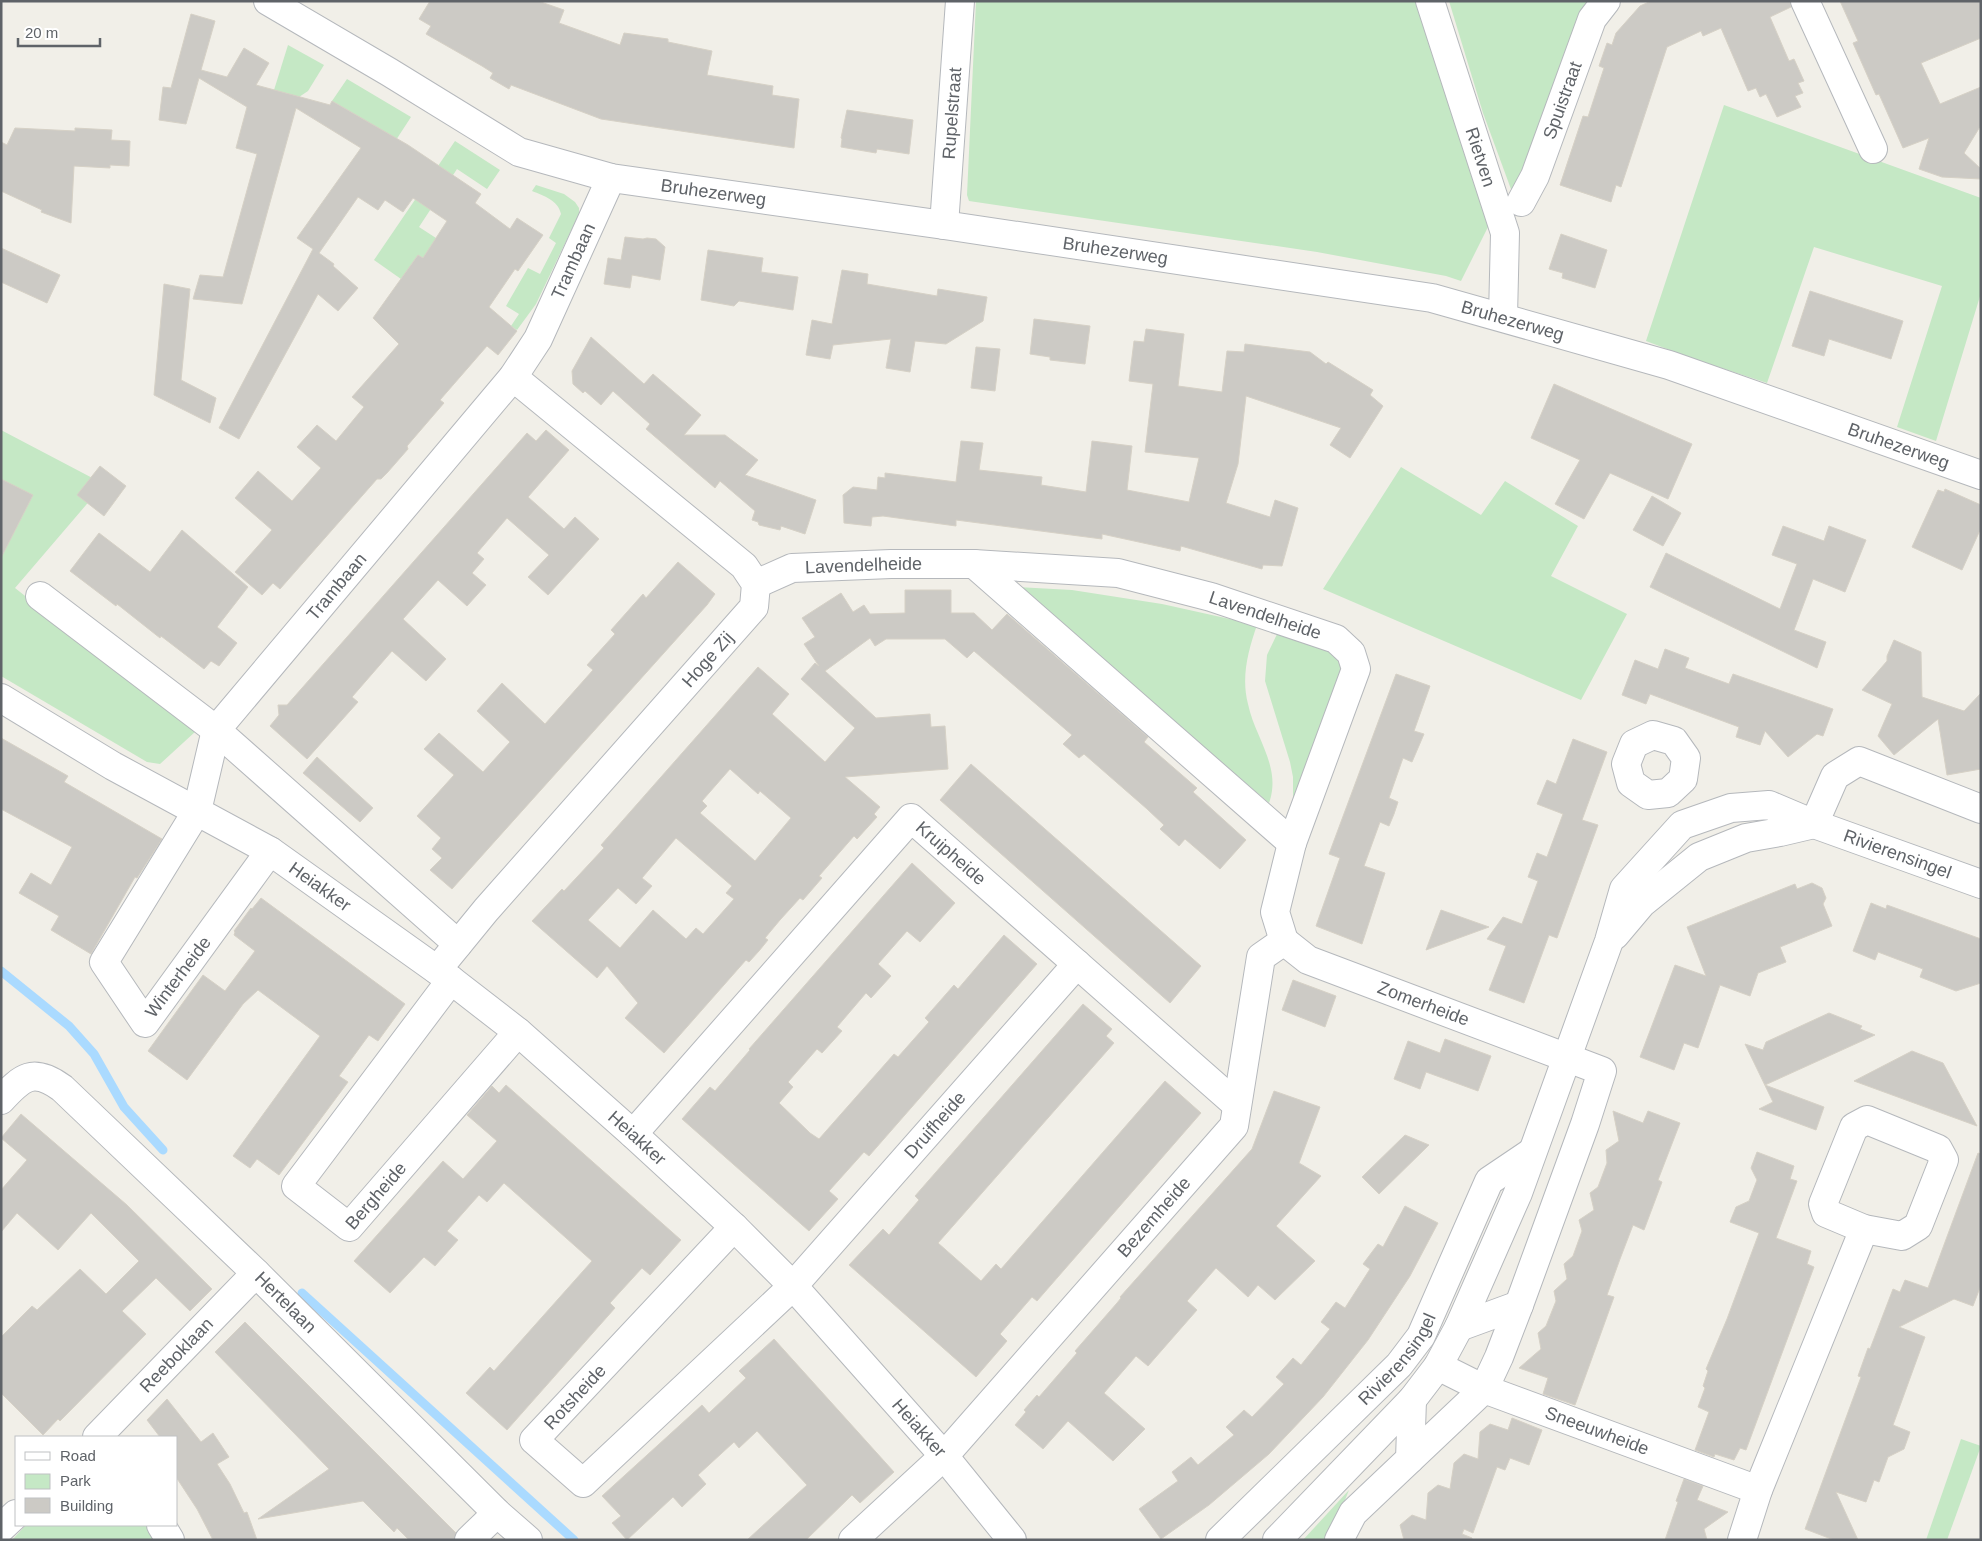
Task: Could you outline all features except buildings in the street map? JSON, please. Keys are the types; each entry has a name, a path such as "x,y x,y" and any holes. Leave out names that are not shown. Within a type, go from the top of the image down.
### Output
{"street":[{"name":"Bruhezerweg","path":"268,1 389,72 519,152 610,178 944,225 1432,298 1670,365 1981,476"},
{"name":"Rupelstraat","path":"944,225 960,1"},
{"name":"Rietven","path":"1430,1 1505,233 1503,317"},
{"name":"Spuistraat","path":"1521,202 1535,176 1592,19 1606,1"},
{"path":"1804,1 1873,148"},
{"name":"Trambaan","path":"197,811 216,730 513,377 538,339 610,178"},
{"path":"513,377 744,566 756,584"},
{"name":"Lavendelheide","path":"756,584 792,568 891,564 974,564 1118,573 1212,597 1336,639 1351,653 1356,669 1292,843 1275,912 1284,942"},
{"path":"974,564 1292,843"},
{"name":"Hoge Zij","path":"444,975 458,944 754,607 756,584"},
{"path":"40,596 216,730 458,944"},
{"path":"1,698 113,766 197,811"},
{"path":"1814,824 1835,776 1859,760 1981,809"},
{"path":"1668,793 1699,857"},
{"name":"Rivierensingel","path":"1277,1540 1412,1400 1438,1366 1459,1327 1518,1193 1609,942 1624,889 1682,825 1730,808 1769,804 1814,824 1981,884"},
{"name":"Winterheide","path":"197,811 104,962 144,1023 270,851"},
{"name":"Heiakker","path":"197,811 270,851 444,975 518,1032 634,1134 734,1227 793,1286 944,1456 1012,1540"},
{"name":"Kruipheide","path":"634,1134 911,818 1237,1105"},
{"name":"Rivierensingel","path":"1609,942 1642,903 1699,857 1746,838 1814,824"},
{"name":"Zomerheide","path":"1284,942 1308,960 1512,1039 1567,1058"},
{"name":"Bezemheide","path":"853,1540 944,1456 1234,1126 1261,957 1284,942"},
{"name":"Druifheide","path":"793,1286 1077,964"},
{"name":"Bergheide","path":"444,975 296,1186 349,1228 518,1032"},
{"path":"1339,1540 1353,1513 1484,1389 1499,1357 1519,1305 1585,1124 1602,1071 1567,1058"},
{"name":"Hertelaan","path":"1,1100 16,1084 25,1078 36,1075 50,1079 62,1088 256,1273 497,1513 528,1540"},
{"path":"1867,1120 1938,1149 1944,1160 1918,1226 1902,1236 1864,1230 1826,1213 1823,1204 1838,1162 1854,1127 1867,1120"},
{"name":"Rivierensingel","path":"1220,1540 1399,1366 1421,1336 1489,1181 1532,1152"},
{"name":"Rotsheide","path":"734,1227 534,1440 583,1483 793,1286"},
{"path":"1742,1540 1758,1490 1864,1230"},
{"name":"Reeboklaan","path":"98,1436 256,1273"},
{"name":"Rivierensingel","path":"1459,1327 1519,1305"},
{"name":"Sneeuwheide","path":"1438,1366 1484,1389 1758,1490"},
{"path":"1410,1459 1412,1400"},
{"path":"469,1540 497,1513"},
{"path":"1,1528 15,1515"},
{"path":"162,1526 170,1540"}],"green space":[{"path":"976,1 1421,1 1492,219 1461,281 1446,276 1317,252 969,201 967,195"},
{"path":"1449,1 1595,1 1519,211 1483,113"},
{"path":"288,45 324,65 308,91 299,97 274,90"},
{"path":"347,79 411,117 383,160 390,135 332,101"},
{"path":"1724,105 1981,198 1981,293 1936,441 1897,427 1942,286 1814,247 1767,383 1646,341"},
{"path":"455,141 500,170 487,189 457,169 419,227 436,238 437,266 418,255 401,279 374,260"},
{"path":"536,185 564,194 575,202 579,208 579,214 536,304 517,330 511,326 519,314 506,306 528,268 540,274 556,243 549,238 561,214 554,202 532,191"},
{"path":"1,430 100,482 92,498 15,588 196,731 160,764 147,762 1,676"},
{"path":"1401,467 1481,515 1505,481 1578,526 1551,576 1627,614 1581,700 1323,589"},
{"path":"1017,587 1072,590 1162,604 1257,625 1248,654 1245,684 1251,717 1270,765 1272,790 1269,803"},
{"path":"1278,632 1336,651 1342,668 1293,800 1293,777 1290,762 1265,681 1267,655"},
{"path":"1961,1439 1981,1446 1947,1540 1926,1540"},
{"path":"1349,1490 1329,1540 1303,1540"},
{"path":"25,1526 153,1526 160,1540 12,1540"}],"waterway":[{"path":"1,971 69,1026 94,1054 124,1107 163,1150"},
{"path":"302,1293 574,1540"}]}
